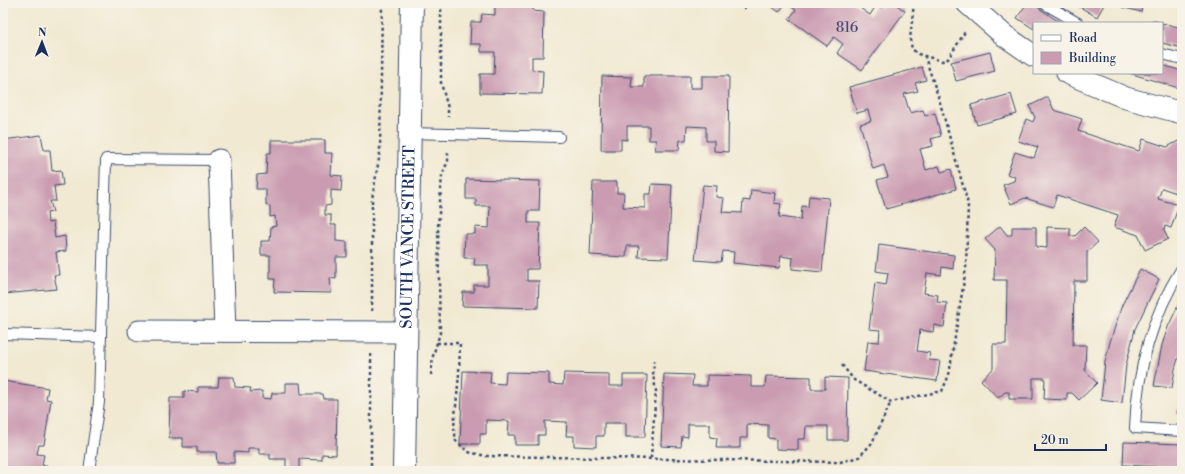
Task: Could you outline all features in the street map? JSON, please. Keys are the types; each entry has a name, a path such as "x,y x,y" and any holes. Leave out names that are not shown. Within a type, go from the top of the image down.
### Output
{"street":[{"name":"SOUTH VANCE STREET","path":"404,471 412,3"},
{"path":"976,8 1012,42 1033,55"},
{"path":"1069,74 1126,98 1182,113"},
{"path":"219,160 225,331"},
{"path":"139,331 406,332"}],"lane":[{"path":"1043,3 1076,22"},
{"path":"1163,54 1182,59"},
{"path":"409,133 559,137"},
{"path":"89,471 99,402 106,158 219,160"},
{"path":"1182,268 1159,309 1146,346 1137,392 1134,428 1182,431"},
{"path":"3,334 101,337"}],"path":[{"path":"371,471 372,200 380,153 382,3"},
{"path":"441,3 441,83 448,108"},
{"path":"744,9 747,3"},
{"path":"914,3 910,39 912,49 925,57 942,61 948,59 966,32 976,8"},
{"path":"842,365 854,380 891,402 942,391 949,375 966,268 968,204 939,99 925,57"},
{"path":"448,161 442,175 439,219 440,333 436,343 460,343 459,374 454,427 456,441 468,452 486,456 840,462 858,456 872,443 891,402"},
{"path":"651,458 656,391 653,375 654,360"}],"building":[{"path":"495,3 533,3 533,11 544,12 543,57 532,57 532,70 543,71 542,94 480,93 480,74 494,74 495,52 481,52 481,44 470,44 471,22 481,22 482,14 495,15"},
{"path":"766,3 786,3 779,12"},
{"path":"786,3 853,3 870,15 877,4 882,8 886,3 894,3 905,11 862,70 837,53 843,44 834,37 827,46 789,19 796,10"},
{"path":"1027,3 1031,3 1060,22 1033,22 1033,28 1017,18"},
{"path":"1073,3 1105,3 1097,17"},
{"path":"1122,3 1143,3 1141,12 1121,7"},
{"path":"1163,23 1182,28 1182,48 1163,43"},
{"path":"990,52 995,71 956,81 951,62"},
{"path":"1163,65 1182,71 1182,89 1132,74 1163,74"},
{"path":"922,67 926,80 915,83 918,91 904,94 910,113 923,110 925,116 935,113 941,136 931,139 933,146 920,149 926,170 939,166 941,172 951,169 956,189 886,209 877,180 888,177 884,165 873,169 860,124 871,121 868,110 857,113 849,87"},
{"path":"602,76 632,77 631,87 644,87 644,76 690,76 690,88 702,88 702,76 729,76 728,152 714,151 714,141 706,141 706,127 687,126 686,140 680,140 679,150 655,150 656,140 649,140 649,126 627,126 627,140 621,139 621,150 601,150"},
{"path":"1011,94 1017,114 977,125 971,105"},
{"path":"1048,97 1054,110 1082,119 1078,131 1139,151 1143,139 1167,147 1182,139 1182,195 1162,188 1158,199 1179,205 1171,228 1165,226 1164,230 1168,239 1145,250 1138,235 1114,227 1118,215 1057,195 1053,207 1025,198 1011,204 1003,185 1014,181 1015,177 1007,174 1015,152 1034,158 1038,147 1018,141 1026,119 1033,122 1035,117 1029,106"},
{"path":"41,135 44,150 50,150 52,171 61,170 63,185 54,186 56,201 50,201 53,212 47,213 48,223 53,222 55,238 65,236 66,251 56,252 59,275 54,275 57,289 3,294 3,140"},
{"path":"271,140 325,140 325,153 332,153 331,175 342,176 341,191 331,190 331,205 325,206 325,215 331,215 331,225 336,225 336,241 347,242 347,257 336,257 336,279 330,278 331,293 274,292 275,279 270,279 270,255 261,255 261,241 270,241 271,227 276,226 275,216 270,217 270,206 266,205 266,189 256,189 257,175 266,174 267,153 271,153"},
{"path":"466,179 540,181 539,211 528,211 528,223 540,223 538,269 527,269 527,281 539,281 538,308 462,306 463,292 474,292 474,285 488,285 488,265 474,265 475,258 464,258 465,234 475,234 475,227 489,228 490,206 476,206 476,199 466,199"},
{"path":"593,182 617,182 617,193 624,193 623,207 645,208 645,194 651,194 652,184 672,185 668,258 638,257 639,246 627,246 626,257 590,255"},
{"path":"703,185 717,186 716,197 724,198 722,212 742,213 743,200 750,201 751,190 775,193 774,203 781,204 779,217 801,220 802,206 808,207 809,196 829,198 822,272 792,269 793,258 781,256 779,268 733,263 734,252 723,251 721,262 695,260"},
{"path":"1000,226 1007,235 1012,235 1012,227 1036,227 1036,247 1047,248 1047,227 1070,228 1070,236 1075,236 1084,227 1098,242 1087,252 1087,281 1074,281 1073,345 1086,345 1085,370 1097,383 1079,400 1072,393 1067,393 1067,400 1044,399 1045,378 1033,378 1033,399 1009,399 1009,392 1005,392 998,398 981,380 993,369 993,344 1006,344 1007,280 994,280 995,250 985,239"},
{"path":"879,245 954,255 953,269 942,267 941,275 927,273 924,293 938,295 937,302 947,303 944,327 934,325 933,332 920,330 917,351 930,353 929,360 940,361 937,381 864,371 868,341 879,342 880,330 869,329 875,283 886,285 888,273 876,271"},
{"path":"1140,269 1159,279 1135,329 1126,365 1122,403 1101,400 1105,362 1110,342 1122,305"},
{"path":"1182,297 1182,345 1175,369 1172,388 1154,386 1162,345 1168,327"},
{"path":"463,371 491,372 490,383 505,384 506,372 549,373 549,384 563,385 564,373 609,374 609,386 623,386 623,375 647,375 645,437 626,437 626,423 604,423 604,436 596,436 596,447 574,446 574,436 566,436 567,422 545,421 545,435 538,435 538,445 515,445 515,435 508,435 509,421 486,420 486,434 480,434 480,444 460,444"},
{"path":"664,374 693,375 692,386 707,386 707,375 751,376 751,387 765,387 766,376 811,377 811,389 825,389 825,377 848,378 847,440 828,440 828,426 806,426 805,439 798,439 798,450 776,449 776,439 768,438 768,425 747,424 747,438 740,438 740,448 716,448 717,438 710,437 710,424 688,424 688,437 682,436 681,447 661,446"},
{"path":"219,377 234,377 235,387 251,388 250,392 262,391 262,398 271,399 272,393 286,393 286,383 300,383 301,394 323,394 324,399 337,399 336,455 322,454 322,460 299,459 299,470 286,470 286,459 270,459 270,454 259,454 259,448 248,448 248,453 234,452 234,463 217,463 216,452 197,452 197,447 183,447 183,438 169,438 170,398 184,398 184,391 198,392 198,387 218,387"},
{"path":"3,381 48,388 46,399 51,400 44,445 39,445 37,454 44,455 42,465 47,466 46,471 3,471"},
{"path":"1182,400 1182,415 1177,413"},
{"path":"1124,442 1182,444 1182,468 1123,465"}]}
